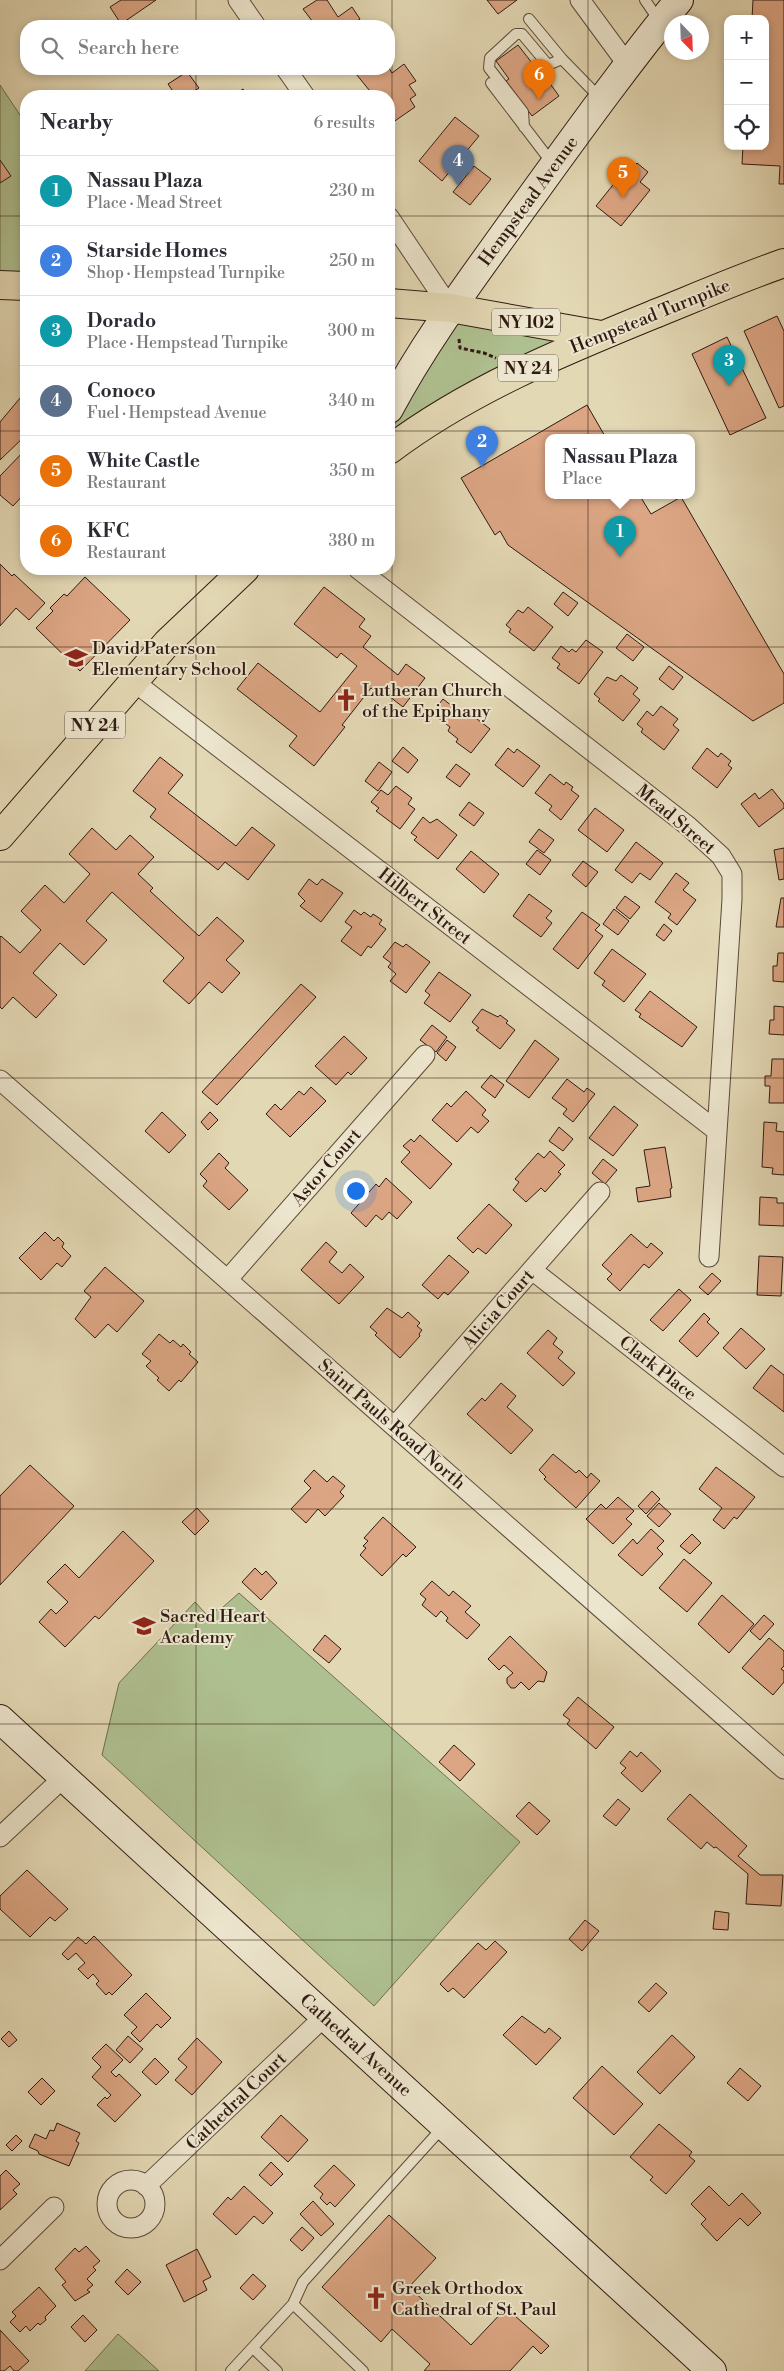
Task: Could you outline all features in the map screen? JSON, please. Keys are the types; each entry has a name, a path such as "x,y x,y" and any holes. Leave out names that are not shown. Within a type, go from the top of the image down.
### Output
{"main road":[{"name":"Hempstead Turnpike","path":"395,446 423,425 471,396 601,335 784,263"},
{"path":"0,284 20,286"},
{"name":"NY 102","path":"395,303 450,308 601,335"},
{"name":"NY 24","path":"0,836 167,643 239,575"}],"street":[{"path":"238,0 252,20"},
{"path":"580,0 627,64"},
{"name":"Hempstead Avenue","path":"395,398 411,368 450,308 627,64 679,0"},
{"path":"290,75 301,90"},
{"path":"395,225 450,308"},
{"name":"Mead Street","path":"366,575 688,826 720,856 732,874 732,898 708,1257"},
{"name":"Hilbert Street","path":"133,681 717,1131"},
{"name":"Astor Court","path":"228,1279 424,1055"},
{"name":"Saint Pauls Road North","path":"0,1080 784,1769"},
{"name":"Alicia Court","path":"395,1426 600,1192"},
{"name":"Clark Place","path":"532,1270 784,1467"},
{"name":"Cathedral Avenue","path":"0,1719 712,2371"},
{"path":"0,1837 64,1777"},
{"name":"Cathedral Court","path":"146,2186 325,2016"},
{"path":"0,2260 54,2207"}],"lane":[{"path":"645,0 660,23"},
{"path":"529,19 562,59 601,100"},
{"path":"524,126 524,112 489,68 490,58 516,34 522,34 548,65 562,59"},
{"path":"491,83 554,165"},
{"path":"231,2371 293,2304 303,2282 444,2125"},
{"path":"293,2304 364,2371"},
{"path":"253,2348 277,2371"}],"path":[{"path":"459,338 460,348 484,353 496,358"}],"green space":[{"path":"0,85 20,115 20,283 0,282"},
{"path":"452,321 558,340 395,433 395,424 413,388"},
{"path":"239,1593 520,1842 374,2006 102,1755 119,1683 195,1602 206,1614 222,1608"},
{"path":"118,2334 159,2371 85,2371"}],"building":[{"path":"121,0 156,0 127,20 118,20 110,7"},
{"path":"317,0 327,0 338,17 352,7 360,19 311,20 303,9"},
{"path":"487,0 517,0 498,14"},
{"path":"753,0 784,0 784,184 779,184 780,166 742,164 743,150 769,150 769,15 752,15"},
{"path":"518,45 532,63 534,61 559,96 532,116 506,81 509,79 496,61"},
{"path":"404,64 416,81 409,85 416,95 410,99 415,107 395,121 395,90 369,90 357,75 395,75 395,71"},
{"path":"182,75 189,75 199,88 196,90 172,90 168,84"},
{"path":"455,117 479,136 442,181 419,161"},
{"path":"0,160 11,176 0,183"},
{"path":"637,163 648,172 640,182 650,190 621,226 596,206 625,170 628,173"},
{"path":"474,166 491,179 470,205 453,192"},
{"path":"777,316 784,331 784,406 779,408 744,331"},
{"path":"727,337 766,418 730,435 692,354"},
{"path":"20,398 20,441 0,460 0,422"},
{"path":"587,405 604,434 545,434 545,499 642,499 651,514 677,499 682,499 784,674 784,703 753,721 508,545 500,531 495,535 461,478"},
{"path":"20,455 20,498 13,506 0,495 0,476"},
{"path":"0,564 12,576 14,574 45,603 29,620 16,608 0,626"},
{"path":"85,577 130,620 80,671 36,628 53,611 50,608 64,594 67,596"},
{"path":"324,587 365,619 359,627 371,636 363,647 398,675 406,664 425,678 403,707 385,693 382,696 371,688 342,725 345,727 314,766 289,746 297,736 237,689 258,663 320,712 357,666 341,653 337,658 294,624"},
{"path":"563,592 578,603 568,616 554,604"},
{"path":"528,607 553,627 534,651 509,632 511,629 506,625 518,610 523,613"},
{"path":"627,634 644,647 633,661 616,648"},
{"path":"586,640 603,652 579,684 557,668 560,664 552,658 561,646 569,652 572,649 576,652"},
{"path":"669,666 683,677 673,690 659,679"},
{"path":"621,675 638,688 633,694 640,700 623,721 598,701 600,699 594,694 607,677 616,681"},
{"path":"443,699 461,713 464,709 490,729 471,753 456,742 458,739 448,731 450,727 432,713"},
{"path":"661,706 678,719 673,725 679,730 664,750 641,732 643,729 637,724 647,711 653,716"},
{"path":"403,747 418,760 408,773 392,761"},
{"path":"508,748 514,753 517,749 540,766 523,787 495,765"},
{"path":"707,748 718,757 721,753 731,761 728,765 732,768 717,788 692,768"},
{"path":"160,757 183,775 168,793 236,846 252,827 275,845 248,880 225,862 218,870 150,817 156,809 133,791"},
{"path":"379,762 392,772 378,791 365,781"},
{"path":"456,764 470,774 460,787 446,777"},
{"path":"550,774 564,785 566,782 573,787 571,790 579,796 561,820 549,810 552,806 535,793"},
{"path":"396,786 412,798 408,804 415,809 400,829 376,811 379,808 371,802 381,790 388,795"},
{"path":"772,789 784,804 784,808 759,827 741,804 755,793 759,799"},
{"path":"469,802 484,813 474,826 459,815"},
{"path":"595,808 624,830 607,852 578,830"},
{"path":"423,817 430,823 437,819 457,835 438,859 414,840 417,837 411,833"},
{"path":"92,828 116,850 130,835 154,857 138,874 153,888 150,891 199,936 217,917 244,941 226,960 240,973 222,993 209,982 189,1004 163,981 184,958 112,892 86,921 107,940 84,965 60,943 33,973 57,995 36,1018 13,997 2,1009 0,1007 0,937 20,953 41,930 21,911 45,885 64,903 90,874 69,854"},
{"path":"539,829 554,840 544,853 529,842"},
{"path":"636,842 663,863 650,880 640,873 632,883 615,870"},
{"path":"784,848 784,879 779,880 774,850"},
{"path":"537,850 551,860 540,875 526,864"},
{"path":"471,851 499,874 484,893 456,869"},
{"path":"583,861 598,872 586,887 572,875"},
{"path":"676,873 689,883 683,890 696,900 677,925 668,918 671,914 655,902"},
{"path":"309,879 317,885 322,879 343,893 321,922 300,906 305,901 298,894"},
{"path":"529,894 552,911 546,918 552,923 541,937 513,916"},
{"path":"625,896 640,907 630,919 616,908"},
{"path":"781,898 784,898 784,927 776,927"},
{"path":"614,909 629,921 618,935 603,924"},
{"path":"354,910 361,915 364,912 371,917 373,914 382,920 379,924 386,929 371,948 368,946 361,956 341,941 352,927 345,922"},
{"path":"582,912 600,925 595,930 603,936 578,969 553,949"},
{"path":"664,924 672,931 664,941 656,935"},
{"path":"395,942 403,947 406,944 430,962 406,993 390,981 396,974 388,967 391,963 383,957"},
{"path":"612,949 646,974 624,1002 602,985 605,981 594,973"},
{"path":"778,953 784,953 784,982 773,981 773,966 777,966"},
{"path":"439,972 471,995 450,1022 424,1003 430,995 425,991"},
{"path":"301,984 316,997 217,1105 202,1092"},
{"path":"650,991 697,1027 682,1047 639,1017 641,1014 635,1010"},
{"path":"774,1006 784,1007 784,1035 769,1034 770,1020 774,1020"},
{"path":"482,1009 498,1017 500,1015 515,1030 500,1049 476,1030 479,1028 472,1022"},
{"path":"432,1025 447,1037 436,1052 420,1040"},
{"path":"344,1036 367,1058 351,1075 348,1072 336,1085 315,1066"},
{"path":"447,1040 456,1047 446,1061 437,1053"},
{"path":"535,1040 559,1059 529,1098 506,1081"},
{"path":"772,1059 784,1059 784,1103 769,1103 770,1086 765,1086 765,1076 771,1076"},
{"path":"491,1075 504,1085 495,1098 481,1087"},
{"path":"567,1079 584,1092 587,1088 595,1094 573,1122 563,1114 567,1109 552,1098"},
{"path":"311,1087 326,1101 290,1137 266,1114 275,1104 281,1110 299,1091 304,1095"},
{"path":"466,1091 486,1110 482,1115 489,1121 478,1133 471,1127 457,1142 432,1120 447,1103 451,1107"},
{"path":"614,1106 638,1125 613,1156 589,1138"},
{"path":"162,1112 186,1135 169,1153 145,1131"},
{"path":"210,1112 218,1120 208,1130 201,1122"},
{"path":"764,1122 777,1123 776,1131 784,1132 784,1175 772,1174 773,1168 762,1167"},
{"path":"559,1127 573,1139 563,1151 549,1141"},
{"path":"420,1135 452,1164 430,1189 401,1162 410,1152 403,1146 411,1139 414,1142"},
{"path":"665,1147 672,1188 670,1189 671,1197 638,1202 636,1188 650,1186 644,1150"},
{"path":"550,1151 565,1165 558,1172 561,1174 545,1192 541,1188 526,1202 513,1190 519,1182 515,1179 538,1153 544,1158"},
{"path":"219,1153 229,1163 225,1168 248,1190 229,1210 203,1186 207,1181 200,1174"},
{"path":"603,1159 617,1170 605,1184 592,1173"},
{"path":"386,1178 412,1202 397,1219 389,1212 382,1220 376,1215 366,1227 351,1213 376,1184 379,1187"},
{"path":"760,1197 777,1198 777,1203 784,1203 784,1226 759,1225"},
{"path":"489,1204 512,1225 486,1254 478,1248 473,1253 457,1238"},
{"path":"45,1232 54,1241 58,1237 64,1243 62,1247 71,1256 62,1267 57,1263 41,1280 19,1258"},
{"path":"631,1234 647,1248 651,1243 663,1253 649,1268 644,1264 620,1291 607,1279 612,1274 602,1265"},
{"path":"326,1242 337,1252 329,1262 342,1273 350,1264 364,1277 339,1304 301,1270"},
{"path":"449,1255 469,1272 448,1295 444,1292 438,1299 422,1285"},
{"path":"759,1256 783,1257 781,1296 757,1295"},
{"path":"105,1267 144,1301 117,1332 108,1324 95,1338 75,1319 91,1297 84,1291"},
{"path":"712,1273 721,1281 708,1295 699,1287"},
{"path":"679,1289 691,1300 663,1331 650,1320"},
{"path":"387,1308 402,1318 408,1312 420,1323 417,1326 422,1330 419,1334 420,1336 400,1358 375,1335 377,1333 370,1327"},
{"path":"704,1313 710,1319 707,1322 719,1333 697,1357 679,1341"},
{"path":"741,1328 765,1349 746,1369 723,1348"},
{"path":"548,1330 557,1338 553,1344 563,1352 558,1358 575,1373 563,1386 527,1353"},
{"path":"159,1334 170,1343 173,1340 181,1347 183,1344 191,1352 189,1354 198,1362 181,1382 179,1380 169,1391 146,1366 151,1361 142,1354"},
{"path":"771,1365 784,1375 784,1412 753,1388"},
{"path":"501,1383 516,1396 507,1407 533,1430 511,1454 467,1414 482,1398 485,1401"},
{"path":"553,1454 576,1473 579,1470 587,1478 591,1473 600,1481 576,1508 544,1479 546,1477 539,1470"},
{"path":"30,1465 74,1506 0,1585 0,1496"},
{"path":"716,1467 755,1497 737,1519 734,1517 724,1529 713,1520 722,1508 699,1489"},
{"path":"314,1470 327,1482 333,1476 345,1486 340,1492 344,1496 325,1516 318,1509 306,1523 291,1509 311,1488 304,1481"},
{"path":"652,1491 660,1499 646,1514 638,1506"},
{"path":"618,1497 634,1511 626,1519 632,1524 613,1544 586,1519 601,1504 606,1509"},
{"path":"659,1503 671,1514 659,1527 647,1516"},
{"path":"197,1508 209,1521 195,1535 182,1522"},
{"path":"383,1517 416,1547 406,1557 403,1554 382,1576 360,1555 366,1548 363,1546 368,1541 364,1538"},
{"path":"651,1529 664,1541 657,1548 663,1554 642,1576 618,1555 633,1539 637,1544"},
{"path":"123,1531 154,1561 99,1619 95,1616 65,1647 39,1622 51,1609 56,1614 68,1602 47,1582 65,1564 79,1578"},
{"path":"692,1534 701,1543 690,1554 680,1546"},
{"path":"684,1559 712,1583 687,1612 659,1588"},
{"path":"255,1568 262,1575 266,1571 277,1583 261,1600 242,1582"},
{"path":"432,1581 449,1596 453,1591 471,1606 465,1612 480,1625 467,1639 446,1621 448,1618 441,1611 436,1617 422,1605 426,1599 420,1594"},
{"path":"722,1595 754,1624 729,1653 698,1624"},
{"path":"764,1615 774,1624 760,1640 750,1631"},
{"path":"325,1635 341,1649 329,1663 313,1650"},
{"path":"510,1636 547,1672 544,1682 538,1681 529,1690 521,1682 515,1688 511,1688 507,1683 507,1678 513,1673 504,1665 499,1670 488,1659"},
{"path":"769,1638 784,1651 784,1666 781,1669 784,1671 784,1682 773,1695 742,1668"},
{"path":"578,1697 614,1727 596,1749 567,1724 570,1720 563,1715"},
{"path":"454,1745 475,1764 460,1781 439,1762"},
{"path":"630,1751 637,1757 641,1752 661,1771 642,1792 621,1773 626,1768 620,1763"},
{"path":"690,1794 747,1846 738,1856 760,1875 783,1875 781,1906 746,1904 748,1874 716,1847 714,1848 707,1842 701,1849 667,1819"},
{"path":"618,1799 630,1809 616,1826 603,1816"},
{"path":"529,1802 550,1821 537,1835 516,1816"},
{"path":"27,1870 68,1909 55,1921 50,1917 30,1937 0,1909 0,1896"},
{"path":"715,1911 729,1913 728,1930 713,1929"},
{"path":"585,1920 599,1931 582,1951 569,1939"},
{"path":"94,1936 132,1975 112,1995 109,1992 106,1995 96,1984 99,1981 93,1974 88,1979 78,1969 85,1963 76,1953 68,1960 62,1954 78,1937 86,1944"},
{"path":"495,1941 507,1952 464,1998 453,1988 448,1992 440,1984 478,1943 486,1950"},
{"path":"656,1983 667,1993 649,2012 638,2002"},
{"path":"146,1993 171,2018 161,2028 157,2024 140,2042 131,2033 137,2027 124,2015"},
{"path":"522,2016 545,2033 549,2028 561,2038 536,2065 503,2035"},
{"path":"9,2031 17,2040 9,2047 1,2039"},
{"path":"672,2035 695,2057 660,2094 637,2072"},
{"path":"128,2036 143,2049 130,2063 116,2050"},
{"path":"197,2038 222,2062 192,2095 175,2080 187,2067 178,2059"},
{"path":"106,2044 123,2060 111,2072 116,2077 119,2074 141,2095 115,2122 97,2105 105,2097 107,2099 111,2095 92,2077 101,2067 92,2058"},
{"path":"155,2058 169,2072 156,2085 142,2072"},
{"path":"602,2066 643,2104 614,2135 573,2098"},
{"path":"740,2068 761,2086 748,2101 727,2083"},
{"path":"42,2078 55,2091 41,2105 28,2092"},
{"path":"281,2115 308,2140 288,2162 261,2137"},
{"path":"57,2123 80,2133 76,2141 79,2143 69,2166 39,2154 38,2151 29,2147 35,2134 46,2139 50,2130 54,2131"},
{"path":"659,2124 692,2152 689,2156 695,2161 666,2194 650,2180 653,2177 630,2157"},
{"path":"16,2135 22,2141 12,2151 6,2145"},
{"path":"271,2162 283,2174 271,2186 259,2175"},
{"path":"334,2165 355,2185 335,2207 330,2202 327,2205 320,2198 323,2194 314,2186"},
{"path":"6,2170 20,2184 13,2190 17,2194 0,2210 0,2176"},
{"path":"244,2186 273,2213 263,2224 254,2216 236,2235 213,2214 228,2197 231,2200"},
{"path":"709,2186 729,2206 742,2193 761,2213 748,2226 740,2218 717,2241 701,2224 706,2219 691,2204"},
{"path":"313,2201 334,2224 321,2236 300,2214"},
{"name":"Greek Orthodox Cathedral of St. Paul","path":"389,2215 436,2258 409,2287 471,2345 506,2308 549,2346 541,2354 533,2346 510,2371 424,2371 430,2364 392,2329 381,2342 322,2287"},
{"path":"302,2227 314,2238 302,2251 290,2240"},
{"path":"86,2246 100,2261 93,2267 96,2270 87,2279 93,2285 87,2290 90,2292 75,2301 62,2285 66,2282 55,2269 75,2248 79,2252"},
{"path":"197,2249 211,2277 203,2281 207,2290 184,2302 166,2265"},
{"path":"127,2269 141,2282 128,2295 115,2282"},
{"path":"253,2274 266,2286 253,2300 240,2288"},
{"path":"39,2287 56,2306 40,2325 38,2323 30,2331 26,2326 20,2332 10,2322 16,2316 12,2312"},
{"path":"83,2315 97,2330 85,2342 71,2327"},
{"path":"0,2330 29,2361 18,2371 14,2371 10,2366 4,2371 0,2371"}],"place":[{"name":"KFC","path":"539,100"},
{"name":"Conoco","path":"458,186"},
{"name":"White Castle","path":"623,198"},
{"name":"Dorado","path":"729,386"},
{"name":"Starside Homes","path":"482,467"},
{"name":"Nassau Plaza","path":"620,557"},
{"name":"David Paterson Elementary School","path":"76,658"},
{"name":"Lutheran Church of the Epiphany","path":"346,700"},
{"name":"Sacred Heart Academy","path":"144,1626"},
{"name":"Greek Orthodox Cathedral of St. Paul","path":"376,2298"}]}
